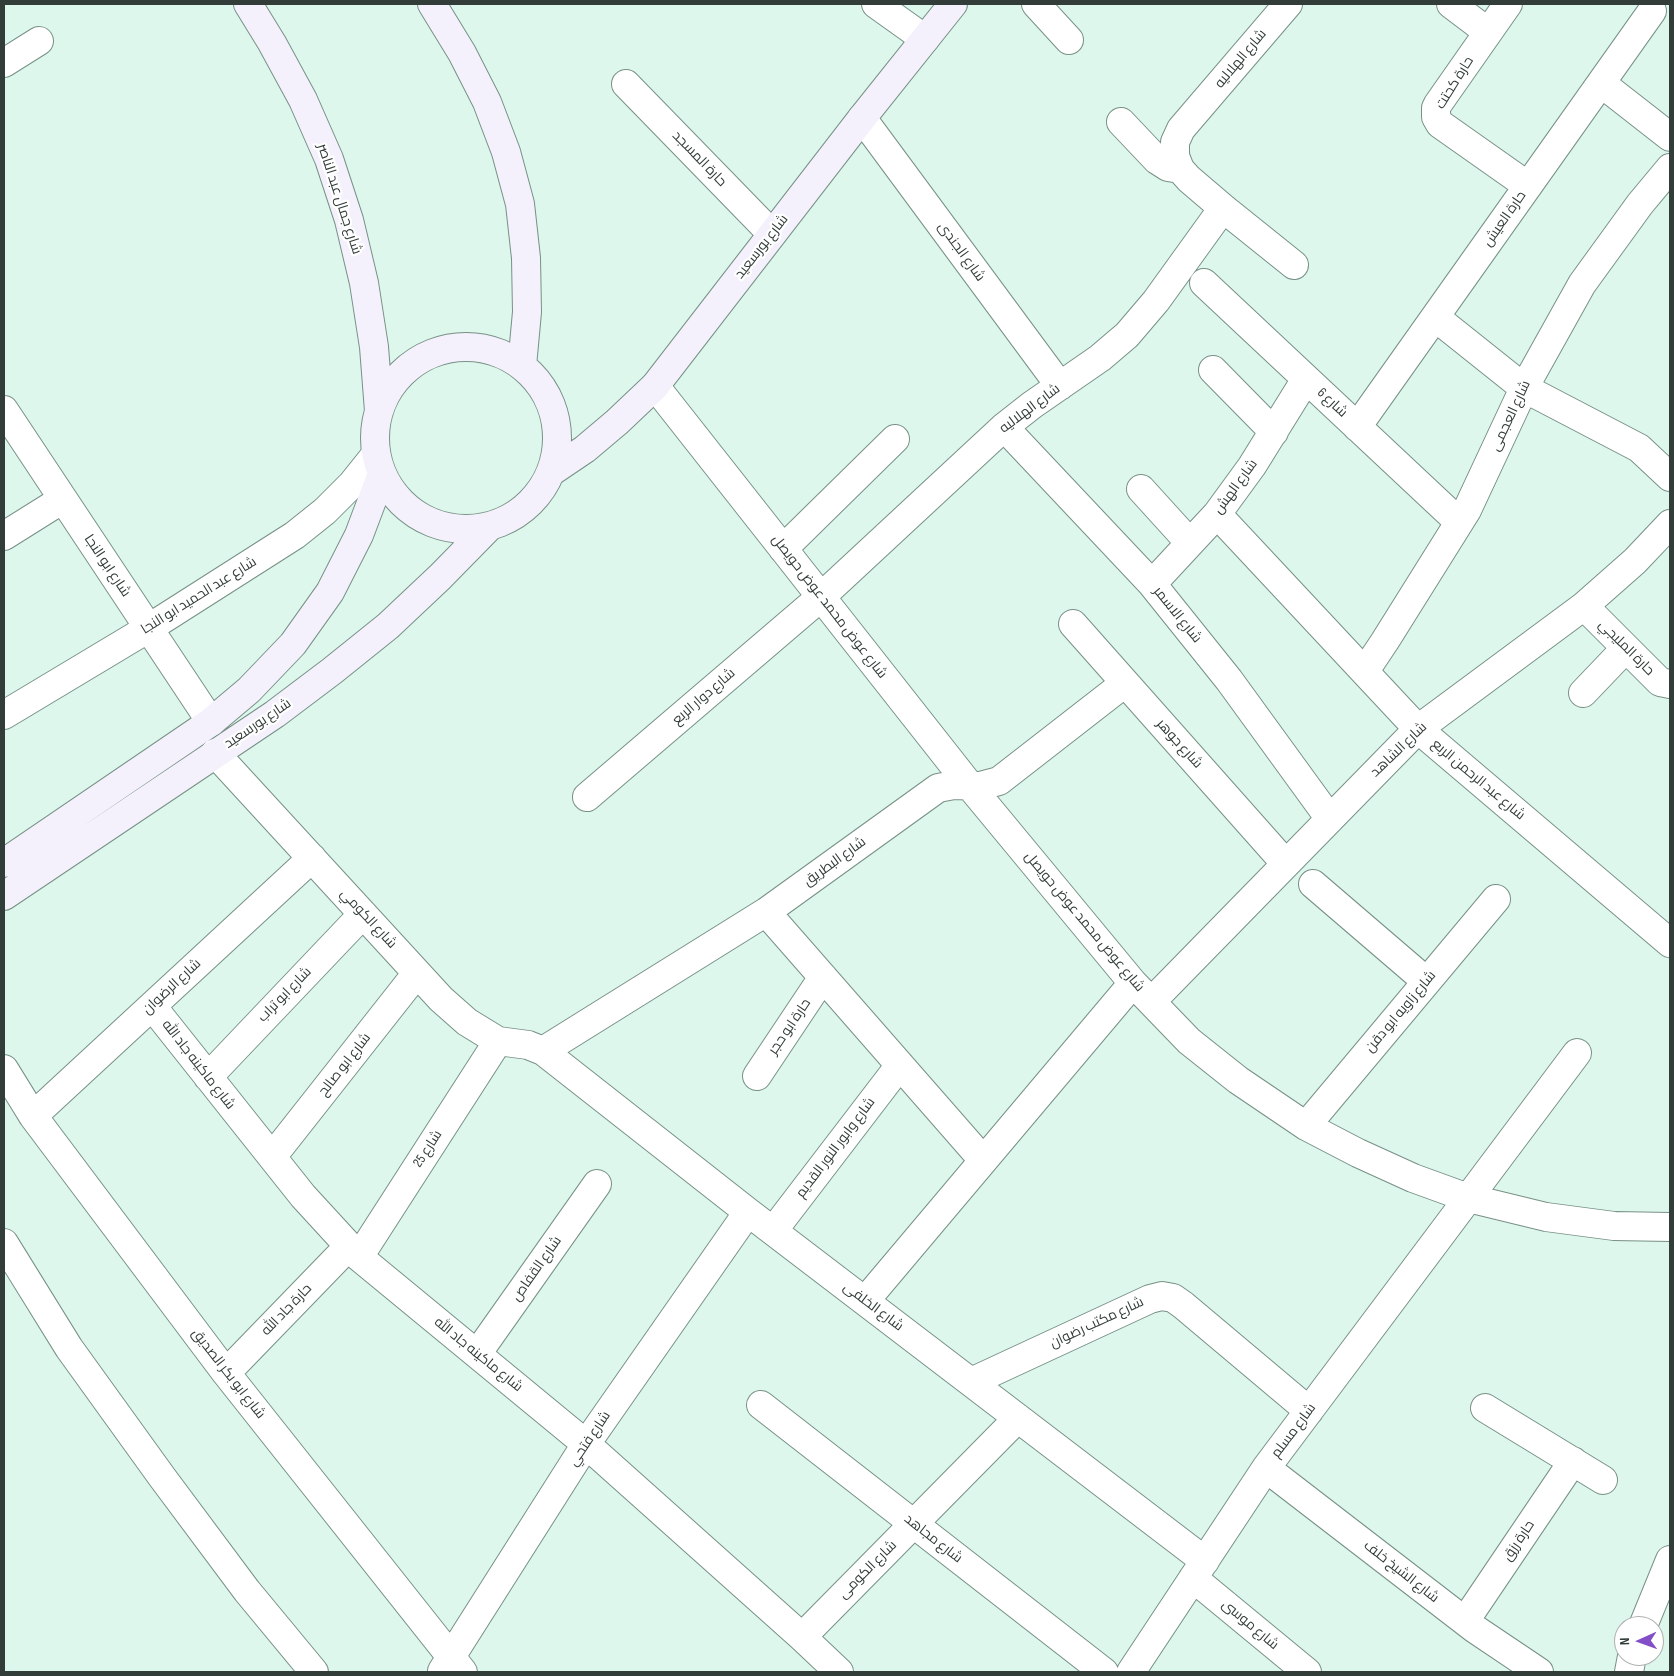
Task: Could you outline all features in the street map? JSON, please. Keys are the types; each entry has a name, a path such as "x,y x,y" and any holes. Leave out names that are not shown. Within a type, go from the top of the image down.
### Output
{"street":[{"name":"شارع جمال عبد الناصر","path":"248,4 303,100 329,159 349,220 364,283 374,347 379,411"},
{"path":"432,4 462,54 487,102 506,152 517,196 526,258 527,312 522,366"},
{"path":"876,4 925,39"},
{"name":"شارع بورسعيد","path":"551,472 618,422 655,386 862,118 953,4"},
{"path":"1036,4 1068,40"},
{"name":"شارع الهلاليه","path":"1180,169 1175,156 1175,142 1181,129 1288,4"},
{"path":"1451,4 1488,32"},
{"name":"حارة كحتت","path":"1508,4 1438,104 1436,116 1440,124 1528,186"},
{"name":"حارة العيش","path":"1357,427 1652,11"},
{"path":"4,63 39,41"},
{"path":"1601,83 1670,137"},
{"name":"حارة المسجد","path":"626,84 772,234"},
{"name":"شارع الجندى","path":"862,118 1060,386"},
{"path":"1122,122 1156,160 1168,167 1180,169 1223,208 1294,265"},
{"name":"شارع العجمى","path":"1365,671 1468,510 1524,388 1582,284 1640,204 1670,168"},
{"name":"شارع الهلاليه","path":"822,596 1004,427 1032,405 1100,358 1127,335 1156,301 1223,208"},
{"name":"شارع 6","path":"1204,283 1460,522"},
{"path":"1435,317 1524,388 1639,448 1670,477"},
{"path":"460,347 482,348 502,354 522,366 538,382 550,403 556,426 557,449 551,472 542,489 530,504 512,518 490,526 469,530 447,528 426,521 408,509 393,493 379,464 375,432 379,411 388,391 401,374 418,360 438,351 460,347"},
{"path":"1213,370 1274,432"},
{"name":"شارع الهش","path":"1152,584 1217,514 1252,466 1306,380"},
{"name":"شارع عوض محمد عوض حويصل","path":"655,386 970,786 1143,992 1189,1041 1238,1080 1306,1126 1358,1154 1412,1178 1468,1198 1546,1217 1614,1226 1670,1227"},
{"name":"شارع ابو النجا","path":"4,410 210,722"},
{"name":"شارع الاسمر","path":"1004,427 1152,584 1229,680 1330,819"},
{"path":"783,549 895,439"},
{"name":"شارع بورسعيد","path":"4,863 210,722 249,690 293,644 330,592 359,535 379,464"},
{"name":"شارع عبد الحميد ابو النجا","path":"4,715 149,628 295,535 326,511 352,484 379,464"},
{"path":"1142,489 1190,543"},
{"path":"4,536 63,499"},
{"name":"شارع عبد الرحمن الربع","path":"1217,514 1418,729 1670,943"},
{"name":"شارع الشاهد","path":"865,1301 983,1160 1143,992 1286,864 1418,729 1584,606 1635,561 1670,524"},
{"name":"شارع بورسعيد","path":"4,896 275,714 332,671 388,626 490,526"},
{"name":"شارع دوار الربع","path":"587,797 822,596"},
{"name":"حارة المليجي","path":"1584,606 1660,682 1670,684"},
{"name":"شارع جوهر","path":"1073,624 1286,864"},
{"path":"1583,694 1626,648"},
{"name":"شارع البطريق","path":"543,1051 766,912 924,796 938,788 954,785 989,784 999,781 1125,683"},
{"name":"شارع الكومي","path":"215,753 441,999 467,1022 498,1041 528,1045 543,1051"},
{"name":"شارع الرضوان","path":"33,1116 312,858"},
{"path":"1313,884 1426,981"},
{"name":"شارع زاويه ابو دقن","path":"1306,1126 1496,899"},
{"path":"766,912 983,1160"},
{"name":"شارع ابو تراب","path":"208,1077 363,914"},
{"name":"شارع ابو صالح","path":"272,1157 418,973"},
{"name":"حارة ابو حجر","path":"757,1076 823,977"},
{"name":"شارع ماكينه جاد الله","path":"152,1006 272,1157 324,1220 354,1251 586,1444 839,1672"},
{"name":"شارع 25","path":"354,1251 498,1041"},
{"name":"شارع الخلفى","path":"543,1051 748,1212 1018,1418 1199,1569"},
{"name":"شارع مسلم","path":"1131,1672 1266,1468 1577,1053"},
{"name":"شارع وابور النور القديم","path":"773,1231 900,1064"},
{"name":"شارع ابو بكر الصديق","path":"4,1069 33,1116 226,1373 452,1667"},
{"name":"شارع القفاص","path":"476,1354 596,1184"},
{"name":"شارع فتحي","path":"452,1667 586,1444 748,1212"},
{"path":"4,1243 69,1348 156,1469 248,1590 314,1672"},
{"name":"حارة جاد الله","path":"226,1373 354,1251"},
{"name":"شارع مكتب رضوان","path":"971,1382 1150,1298 1162,1296 1173,1298 1183,1305 1309,1412"},
{"name":"شارع مجاهد","path":"762,1405 1104,1672"},
{"path":"1485,1408 1603,1480"},
{"name":"شارع الكومى","path":"802,1637 1018,1418"},
{"name":"حارة رزق","path":"1465,1621 1573,1461"},
{"name":"شارع الشيخ خلف","path":"1266,1468 1465,1621 1539,1672"},
{"path":"1647,1616 1670,1560"},
{"name":"شارع موسى","path":"1199,1569 1307,1672"}]}
